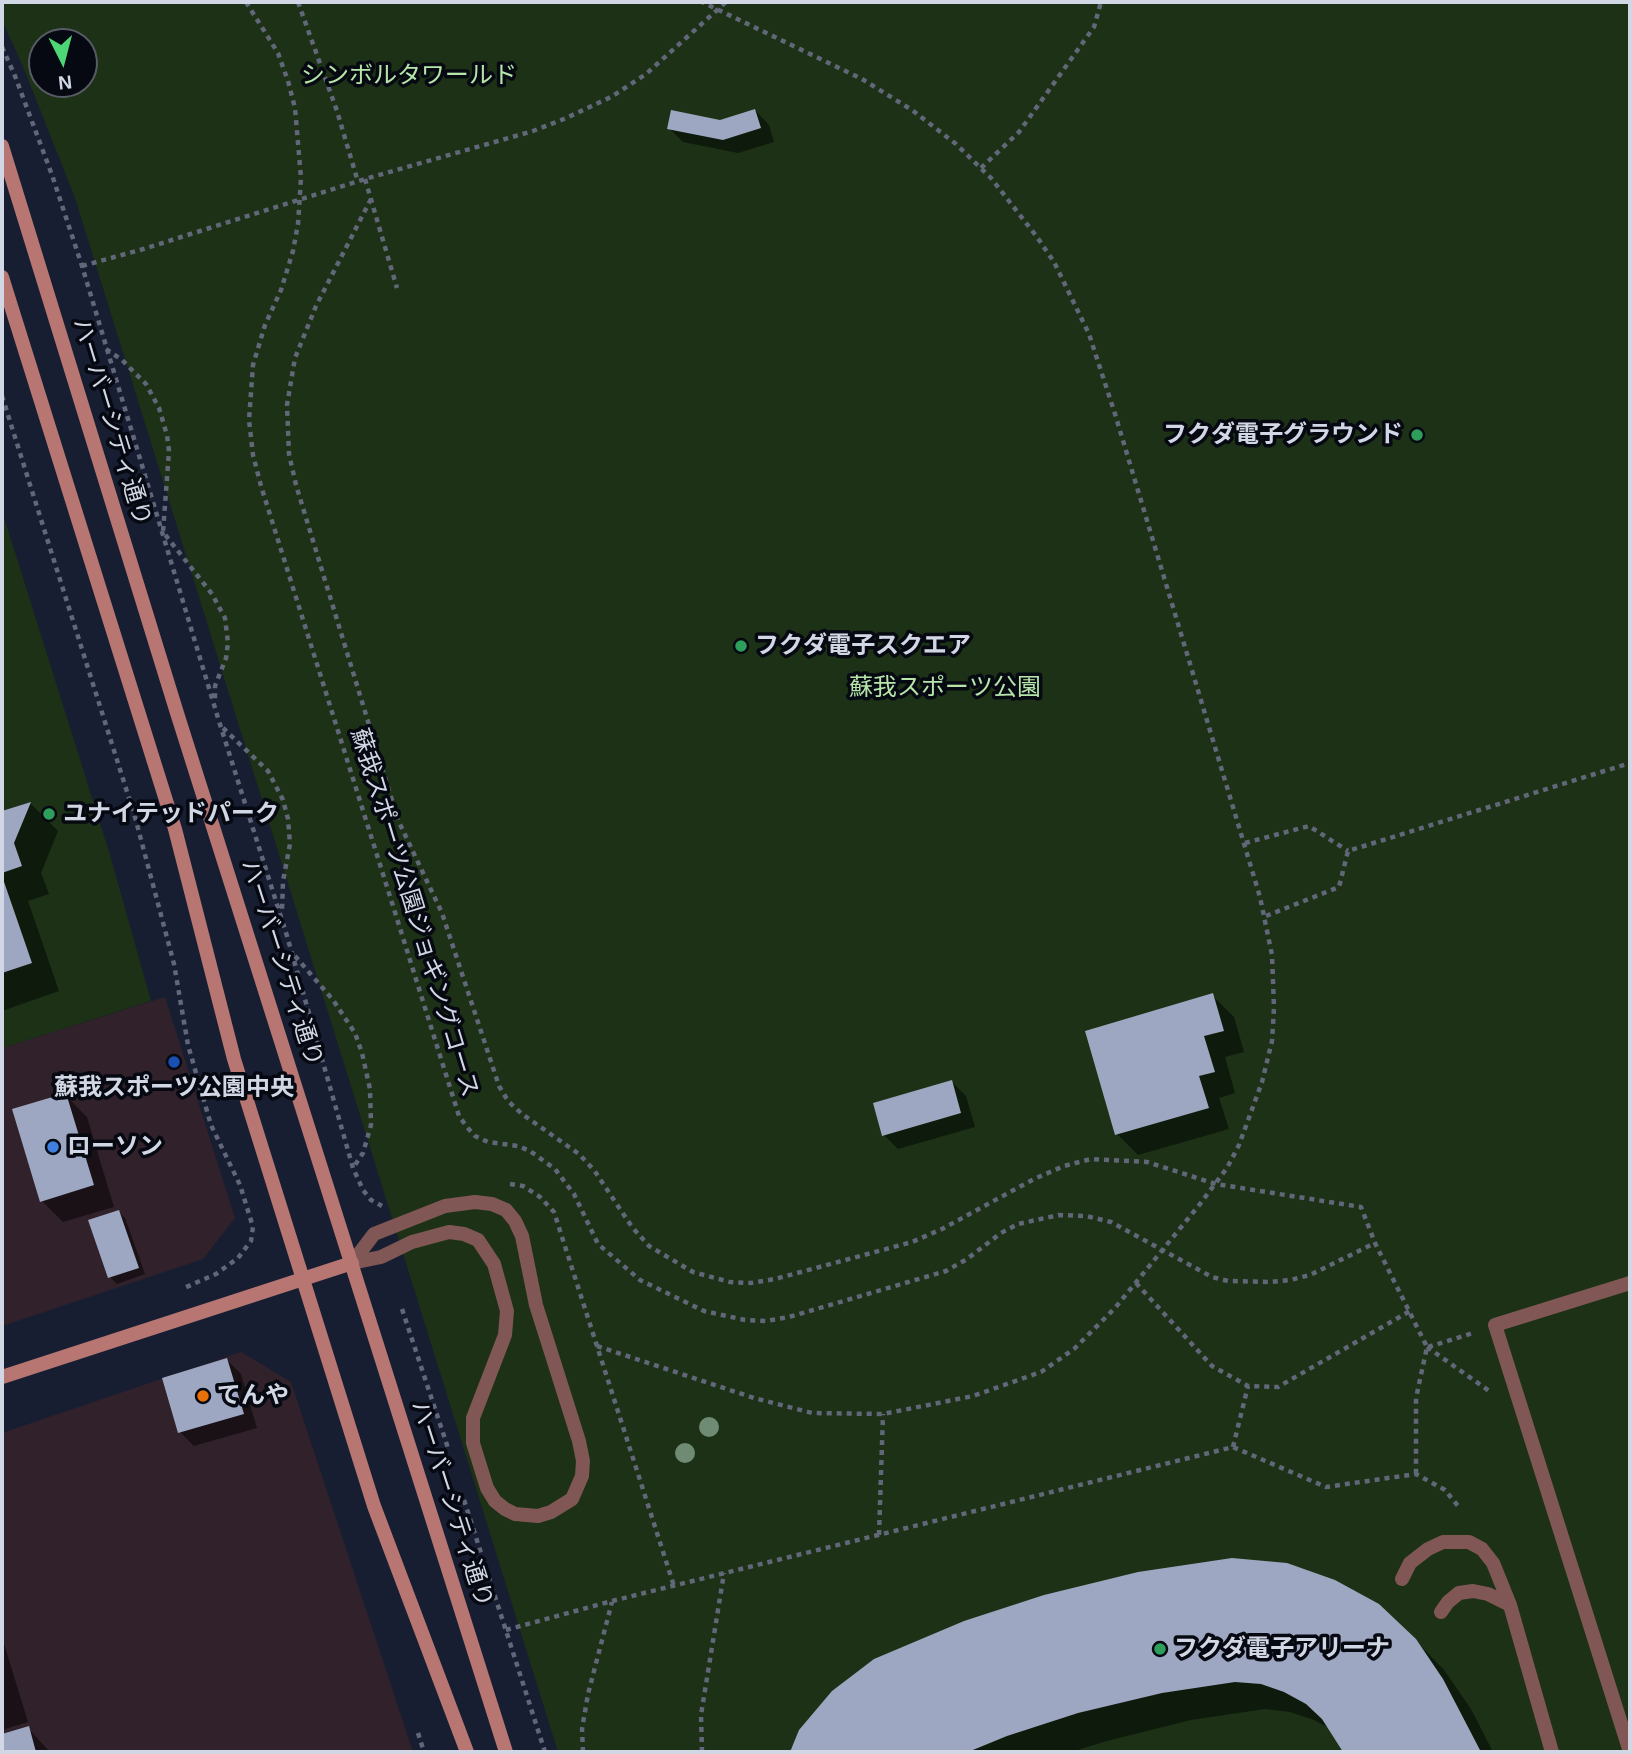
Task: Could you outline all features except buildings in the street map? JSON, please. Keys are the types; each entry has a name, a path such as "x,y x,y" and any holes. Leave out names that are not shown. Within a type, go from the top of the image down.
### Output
{"street":[{"name":"ハーバーシティ通り","path":"2,146 177,713 506,1752"},
{"path":"2,277 175,829 234,1059 374,1506 467,1752"},
{"path":"2,1377 352,1264"}],"lane":[{"path":"475,1202 492,1204 506,1210 516,1221 522,1236 536,1306 579,1441 583,1461 582,1476 572,1499 551,1512 538,1516 515,1514 495,1501 479,1467 473,1443 474,1419 505,1335 506,1311 494,1264 478,1240 449,1232 412,1242 381,1257 352,1264 373,1234 445,1206 475,1202"},
{"path":"1630,1283 1495,1325 1630,1752"},
{"path":"1402,1578 1410,1563 1428,1549 1443,1542 1469,1542 1482,1549 1493,1563 1510,1605 1552,1752"},
{"path":"1441,1612 1459,1593 1473,1591 1488,1594 1510,1605"}],"path":[{"name":"蘇我スポーツ公園ジョギングコース","path":"246,2 278,53 288,81 299,142 302,178 293,251 253,365 249,420 253,455 459,1116 467,1128 475,1136 488,1142 518,1146 530,1151 555,1169 574,1194 598,1244 640,1280 704,1311 744,1320 766,1321 789,1317 946,1271 1018,1224 1059,1215 1086,1216 1111,1222 1212,1277 1228,1281 1269,1282 1310,1275 1375,1243"},
{"path":"298,2 337,111 358,181"},
{"path":"597,1346 754,1398 811,1413 883,1414 973,1396 1041,1372 1074,1349 1115,1308 1216,1184 1240,1145 1249,1121 1270,1052 1274,1008 1274,975 1266,916 1115,414 1089,334 1072,297 1037,237 981,168 956,144 912,110 862,79 702,2"},
{"path":"82,266 358,181 533,131 589,108 646,74 726,2"},
{"path":"981,168 1019,132 1094,27 1101,2"},
{"path":"2,47 52,175 82,266 218,718 288,936 297,959 339,1009 355,1033 362,1053 370,1089 371,1125 363,1153 353,1168"},
{"path":"365,179 397,288"},
{"path":"371,199 316,306 298,349 288,390 289,454 398,821 442,914 499,1086 508,1101 579,1154 594,1170 632,1227 649,1246 693,1272 730,1282 751,1283 775,1279 912,1242 942,1229 1034,1179 1076,1162 1106,1159 1147,1162 1216,1184 1361,1207 1375,1243 1427,1347 1524,1416"},
{"path":"105,348 122,360 146,384 163,421 169,451 163,532 212,594 225,618 228,632 226,658 215,686 218,718 231,738 268,771 284,800 290,832 282,897 283,920 353,1168 371,1200 380,1206 389,1207"},
{"path":"2,396 135,817 174,964 188,1045 211,1125 240,1185 253,1227 251,1241 238,1258 215,1274 184,1288"},
{"path":"1244,843 1309,826 1348,850 1630,763"},
{"path":"1266,916 1339,887 1348,850"},
{"path":"507,1183 523,1186 540,1197 554,1212 674,1586"},
{"path":"1136,1283 1212,1366 1248,1386 1278,1387 1410,1311"},
{"path":"402,1309 448,1450"},
{"path":"1427,1347 1495,1325"},
{"path":"1416,1474 1416,1398 1427,1347"},
{"path":"1233,1447 1248,1386"},
{"path":"879,1535 883,1414"},
{"path":"506,1630 612,1601 1233,1447 1326,1487 1416,1474 1445,1490 1458,1506"},
{"path":"461,1489 545,1752"},
{"path":"702,1752 701,1715 724,1573"},
{"path":"583,1752 582,1729 612,1601"},
{"path":"418,1733 424,1752"}],"shaded area":[{"path":"165,997 235,1218 203,1259 2,1326 2,1048"},
{"path":"241,1352 291,1382 413,1752 2,1752 2,1433"}],"green space":[{"name":"蘇我スポーツ公園","path":"2,2 1630,2 1630,1752 558,1752 75,198 35,98 98,98 98,28 28,28 28,79 2,20"},
{"name":"ユナイテッドパーク","path":"2,511 110,855 151,1001 2,1048"}],"place":[{"name":"フクダ電子グラウンド","path":"1417,435"},
{"name":"フクダ電子スクエア","path":"741,646"},
{"name":"ユナイテッドパーク","path":"49,814"},
{"name":"蘇我スポーツ公園中央","path":"174,1062"},
{"name":"ローソン","path":"53,1147"},
{"name":"てんや","path":"203,1396"},
{"name":"フクダ電子アリーナ","path":"1160,1649"}],"park label":[{"name":"シンボルタワールド","path":"409,76"}]}
